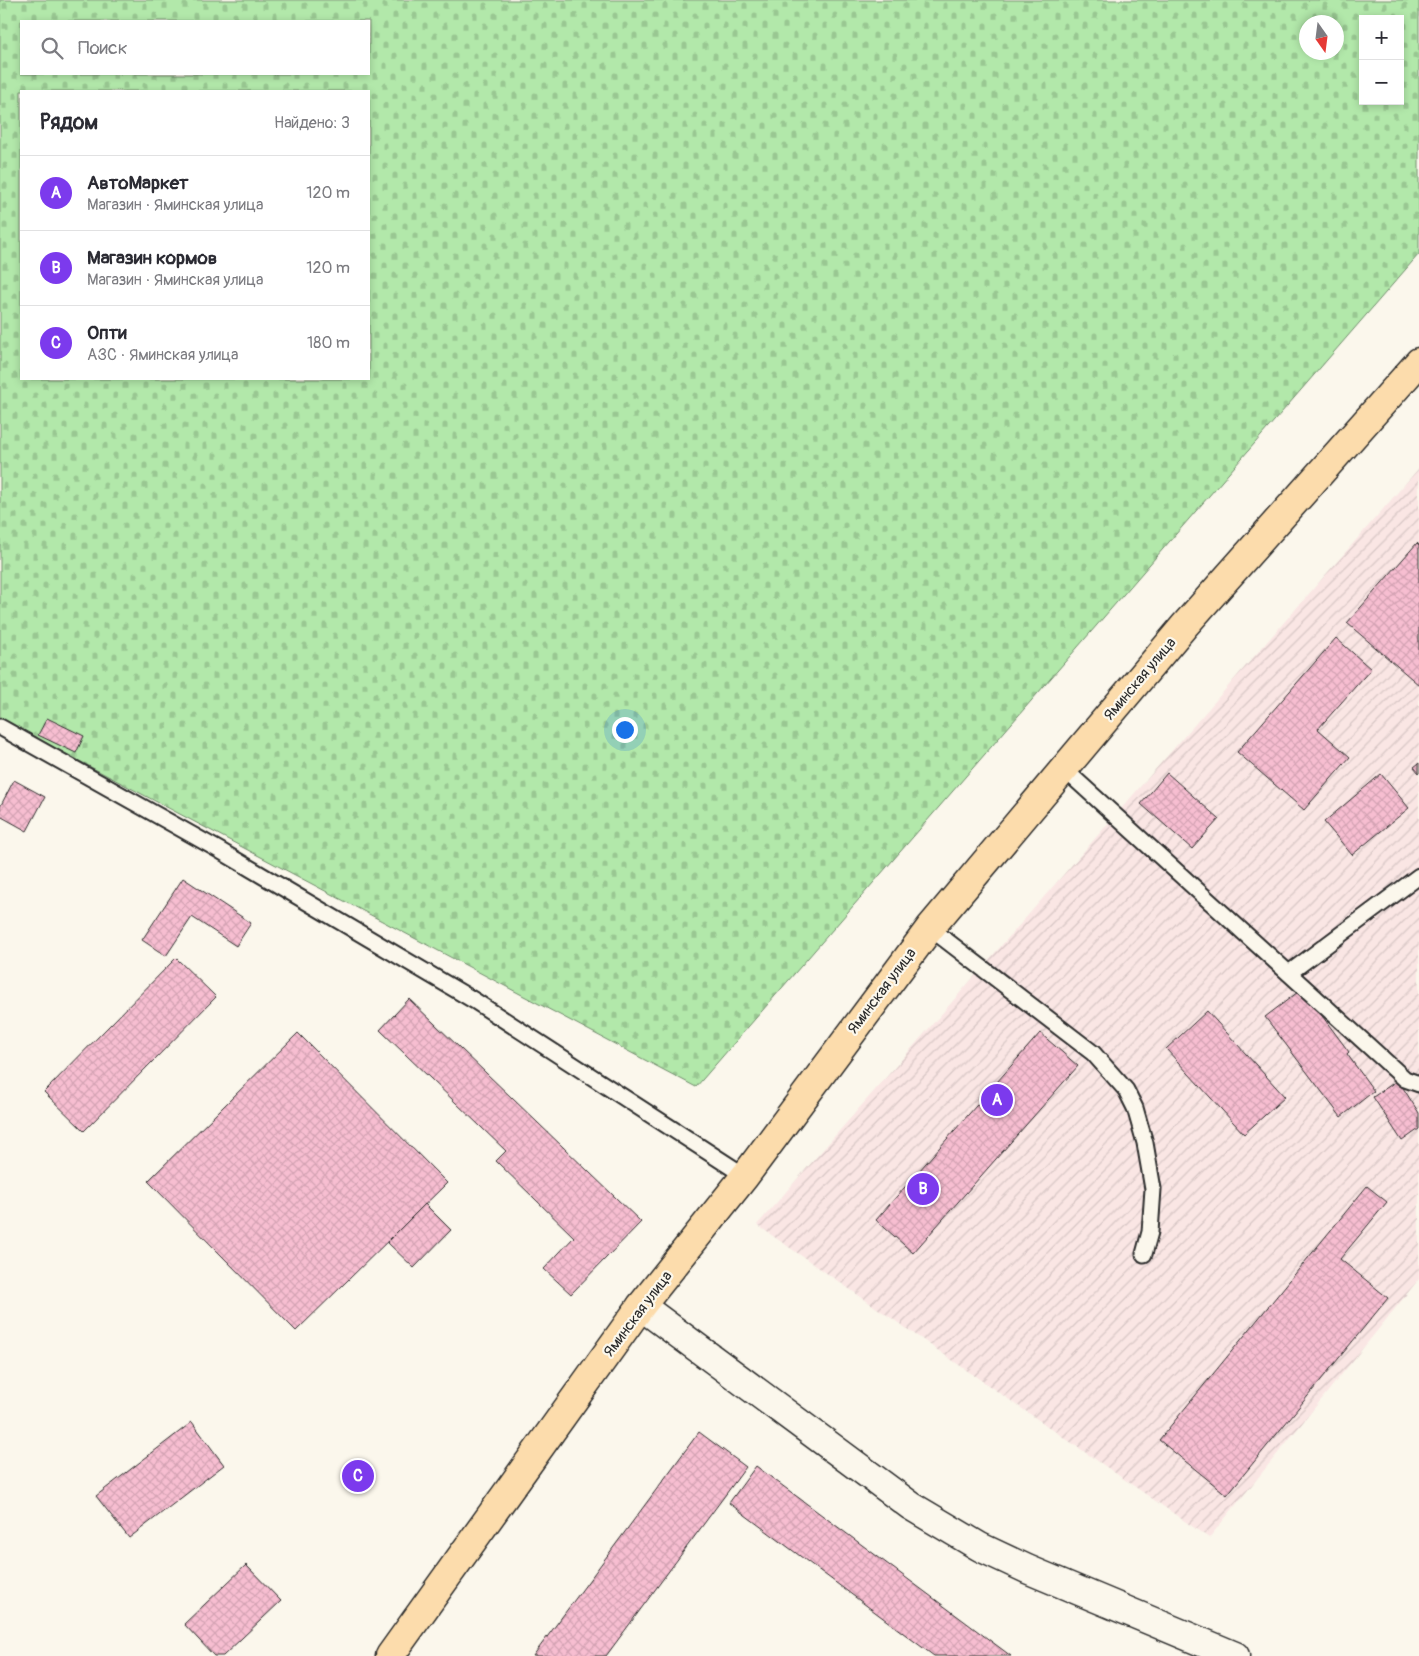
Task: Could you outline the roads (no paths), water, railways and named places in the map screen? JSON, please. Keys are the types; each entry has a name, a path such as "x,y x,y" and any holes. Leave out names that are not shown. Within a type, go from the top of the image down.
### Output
{"main road":[{"name":"Яминская улица","path":"390,1656 642,1306 745,1176 930,928 1185,625 1419,362"}],"street":[{"path":"642,1306 911,1506 980,1547 1027,1569 1236,1656"}],"lane":[{"path":"0,727 219,850 475,1001 745,1176"},
{"path":"1064,769 1406,1079 1419,1084"},
{"path":"1289,973 1419,876"},
{"path":"930,928 1093,1054 1126,1090 1135,1108 1145,1143 1153,1190 1150,1232 1144,1254"}],"place":[{"name":"АвтоМаркет","path":"997,1100"},
{"name":"Магазин кормов","path":"923,1189"},
{"name":"Опти","path":"358,1476"}]}
